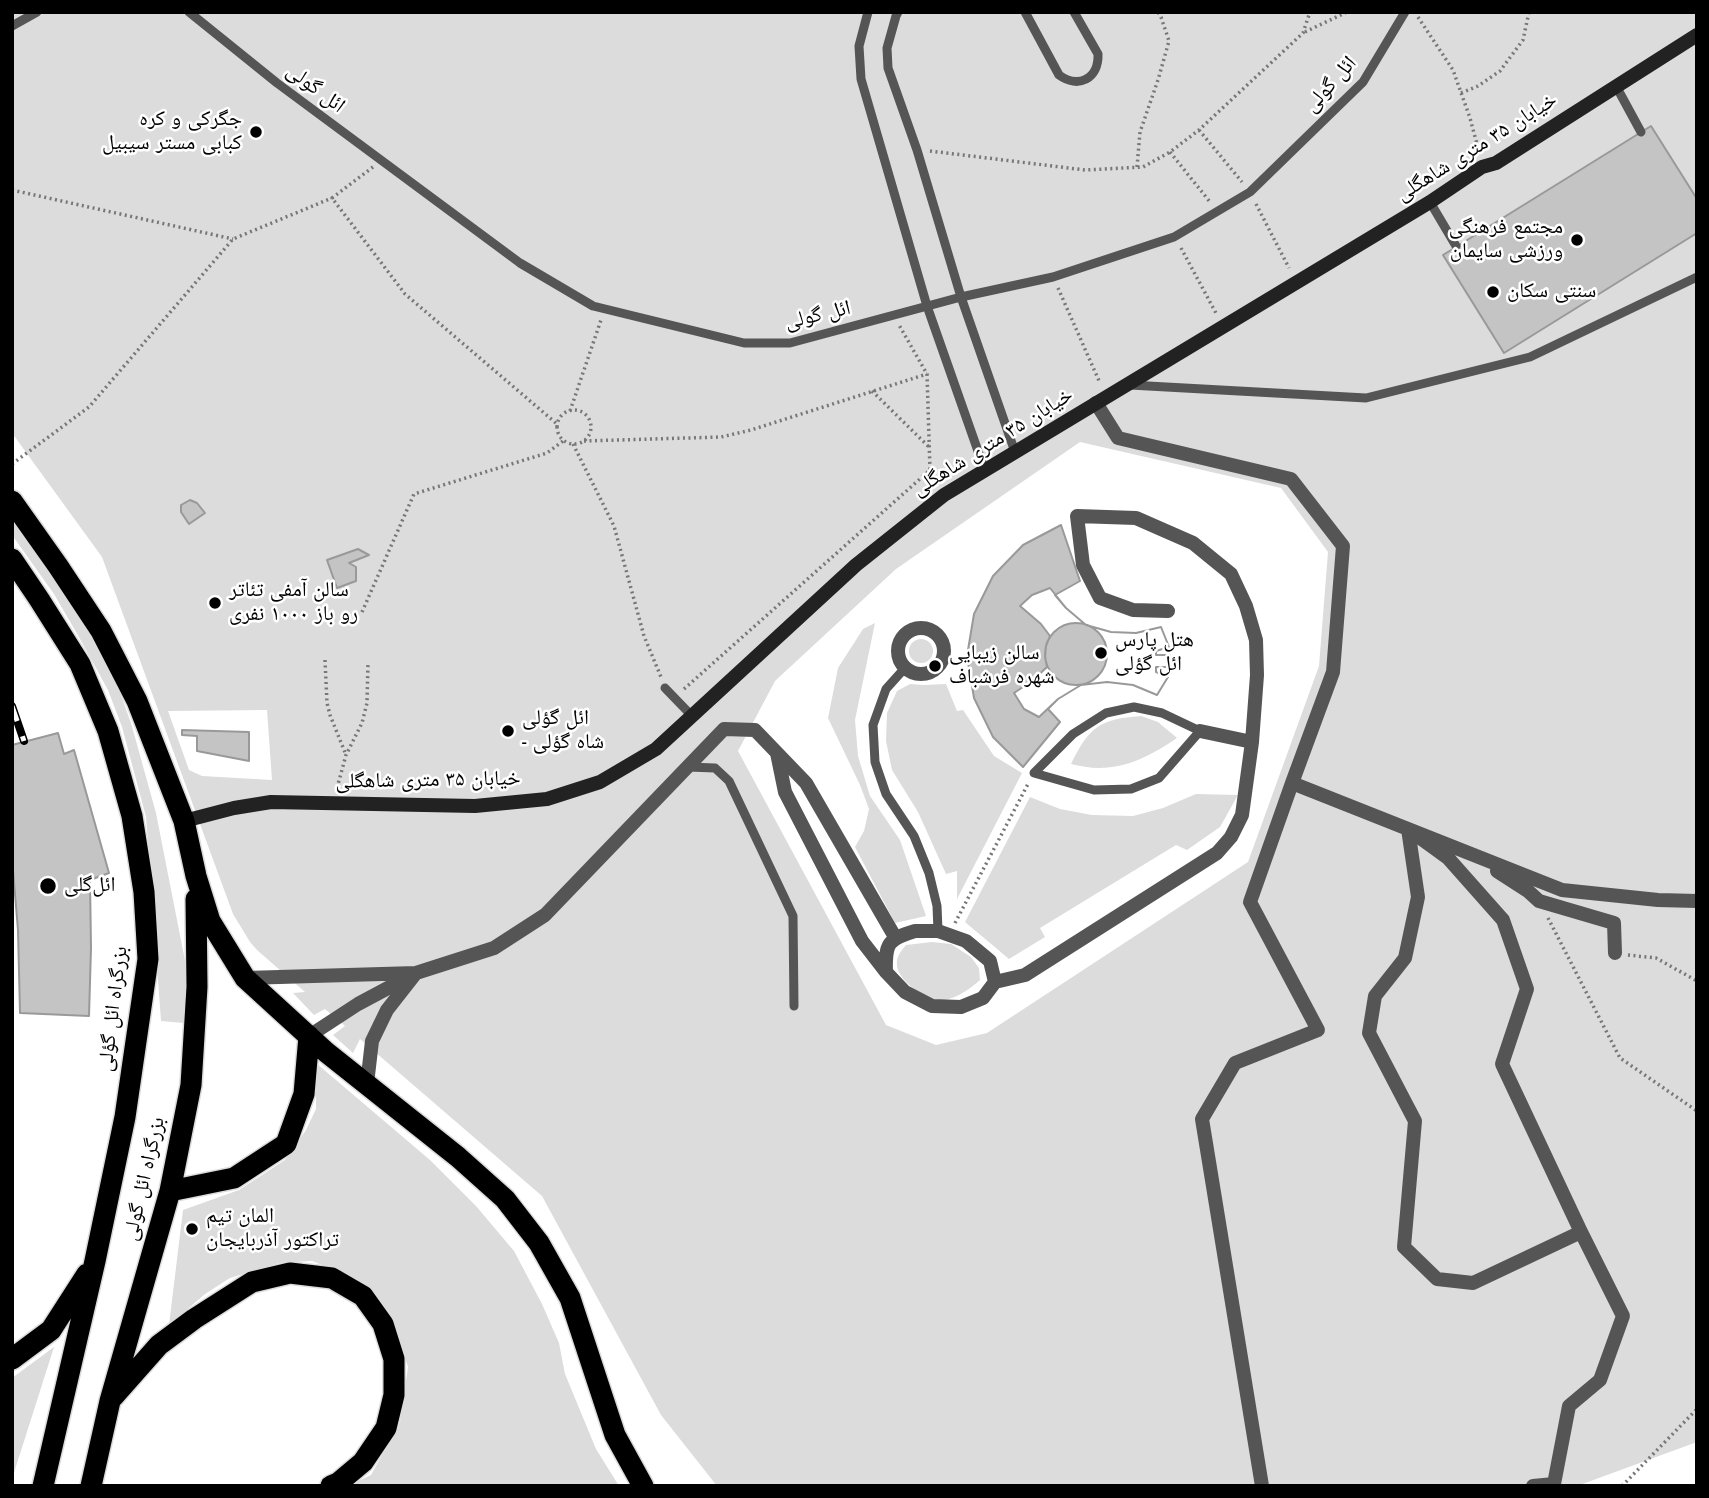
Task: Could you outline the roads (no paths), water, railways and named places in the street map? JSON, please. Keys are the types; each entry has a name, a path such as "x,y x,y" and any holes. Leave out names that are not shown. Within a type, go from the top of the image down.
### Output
{"highway":[{"path":"12,501 102,631 137,701 184,821 196,876 210,921 245,978 326,1052 458,1157 505,1199 539,1243 570,1298 615,1435 643,1486"},
{"name":"بزرگراه ائل گؤلی","path":"12,559 80,664 108,730 132,816 144,892 148,959 125,1117 43,1486"},
{"name":"بزرگراه ائل گولی","path":"91,1486 110,1401 170,1191 191,1085 197,988 196,876"},
{"path":"170,1191 234,1178 286,1144 304,1094 309,1036"},
{"path":"12,1359 51,1330 95,1261"},
{"path":"110,1401 159,1345 251,1282 290,1273 332,1278 363,1296 383,1324 394,1359 394,1395 386,1428 363,1462 331,1486"}],"street":[{"name":"خیابان ۳۵ متری شاهگلی","path":"184,821 271,802 475,806 547,800 600,782 656,749 856,565 944,495 1430,202 1482,167 1496,163 1697,35"},
{"path":"1101,400 1118,438 1291,479 1343,546 1333,672 1250,902 1318,1030 1235,1063 1202,1119 1262,1486"},
{"path":"776,751 785,792 862,941 905,992 932,1006 961,1007 983,998 995,982 1025,975 1217,853 1231,837 1242,815 1252,742 1257,675 1256,640 1246,606 1231,574 1193,543 1136,518 1077,516 1083,565 1100,598 1133,610 1168,611"},
{"path":"309,1036 358,1003 416,973 494,948 545,915 724,729 755,730 806,783 895,937"},
{"path":"1200,731 1252,742"},
{"path":"1292,783 1562,890 1658,900 1697,901"},
{"path":"1408,829 1418,897 1405,958 1375,996 1369,1033 1415,1121 1404,1247 1437,1279 1473,1283 1581,1232"},
{"path":"1408,829 1448,858 1503,920 1527,989 1502,1064 1623,1316 1600,1380 1569,1406 1554,1484 1533,1486"},
{"path":"1469,853 1539,901 1614,923 1615,953"},
{"path":"886,972 885,951 895,937 915,931 944,932 966,941 990,961 995,982"},
{"path":"245,978 416,973"},
{"path":"367,1084 372,1041 387,1010 416,973"}],"lane":[{"path":"12,26 37,12"},
{"name":"ائل گولی","path":"189,12 277,83 520,262 593,306 744,343 790,344 961,297 1053,276 1174,237 1250,192 1363,82 1405,12"},
{"path":"868,12 859,46 861,79 927,306 985,471"},
{"path":"898,12 887,48 888,68 917,150 961,297 1015,452"},
{"path":"1025,12 1059,75 1079,82 1092,75 1098,54 1074,12"},
{"path":"1616,86 1641,132"},
{"path":"1430,202 1456,246"},
{"path":"1126,384 1366,398 1530,357 1697,277"},
{"path":"904,669 886,689 873,725 874,762 886,794 914,836 929,873 944,932"},
{"path":"666,688 692,716"},
{"path":"1133,707 1163,713 1200,731 1159,778 1131,789 1094,790 1034,773 1073,734 1105,713 1133,707"},
{"path":"688,767 715,768 729,781 793,916 794,1006"}],"railway":[{"path":"12,706 24,741"}],"place":[{"name":"جگرکی و کره کبابی مستر سیبیل","path":"256,132"},
{"name":"مجتمع فرهنگی ورزشی سایمان","path":"1577,240"},
{"name":"سنتی سکان","path":"1493,292"},
{"name":"سالن آمفی تئاتر رو باز ۱۰۰۰ نفری","path":"215,603"},
{"name":"هتل پارس ائل گؤلی","path":"1101,653"},
{"name":"سالن زیبایی شهره فرشباف","path":"935,666"},
{"name":"ائل گؤلی - شاه گؤلی","path":"508,731"},
{"name":"ائل‌گلی","path":"48,886"},
{"name":"المان تیم تراکتور آذربایجان","path":"192,1229"}]}
